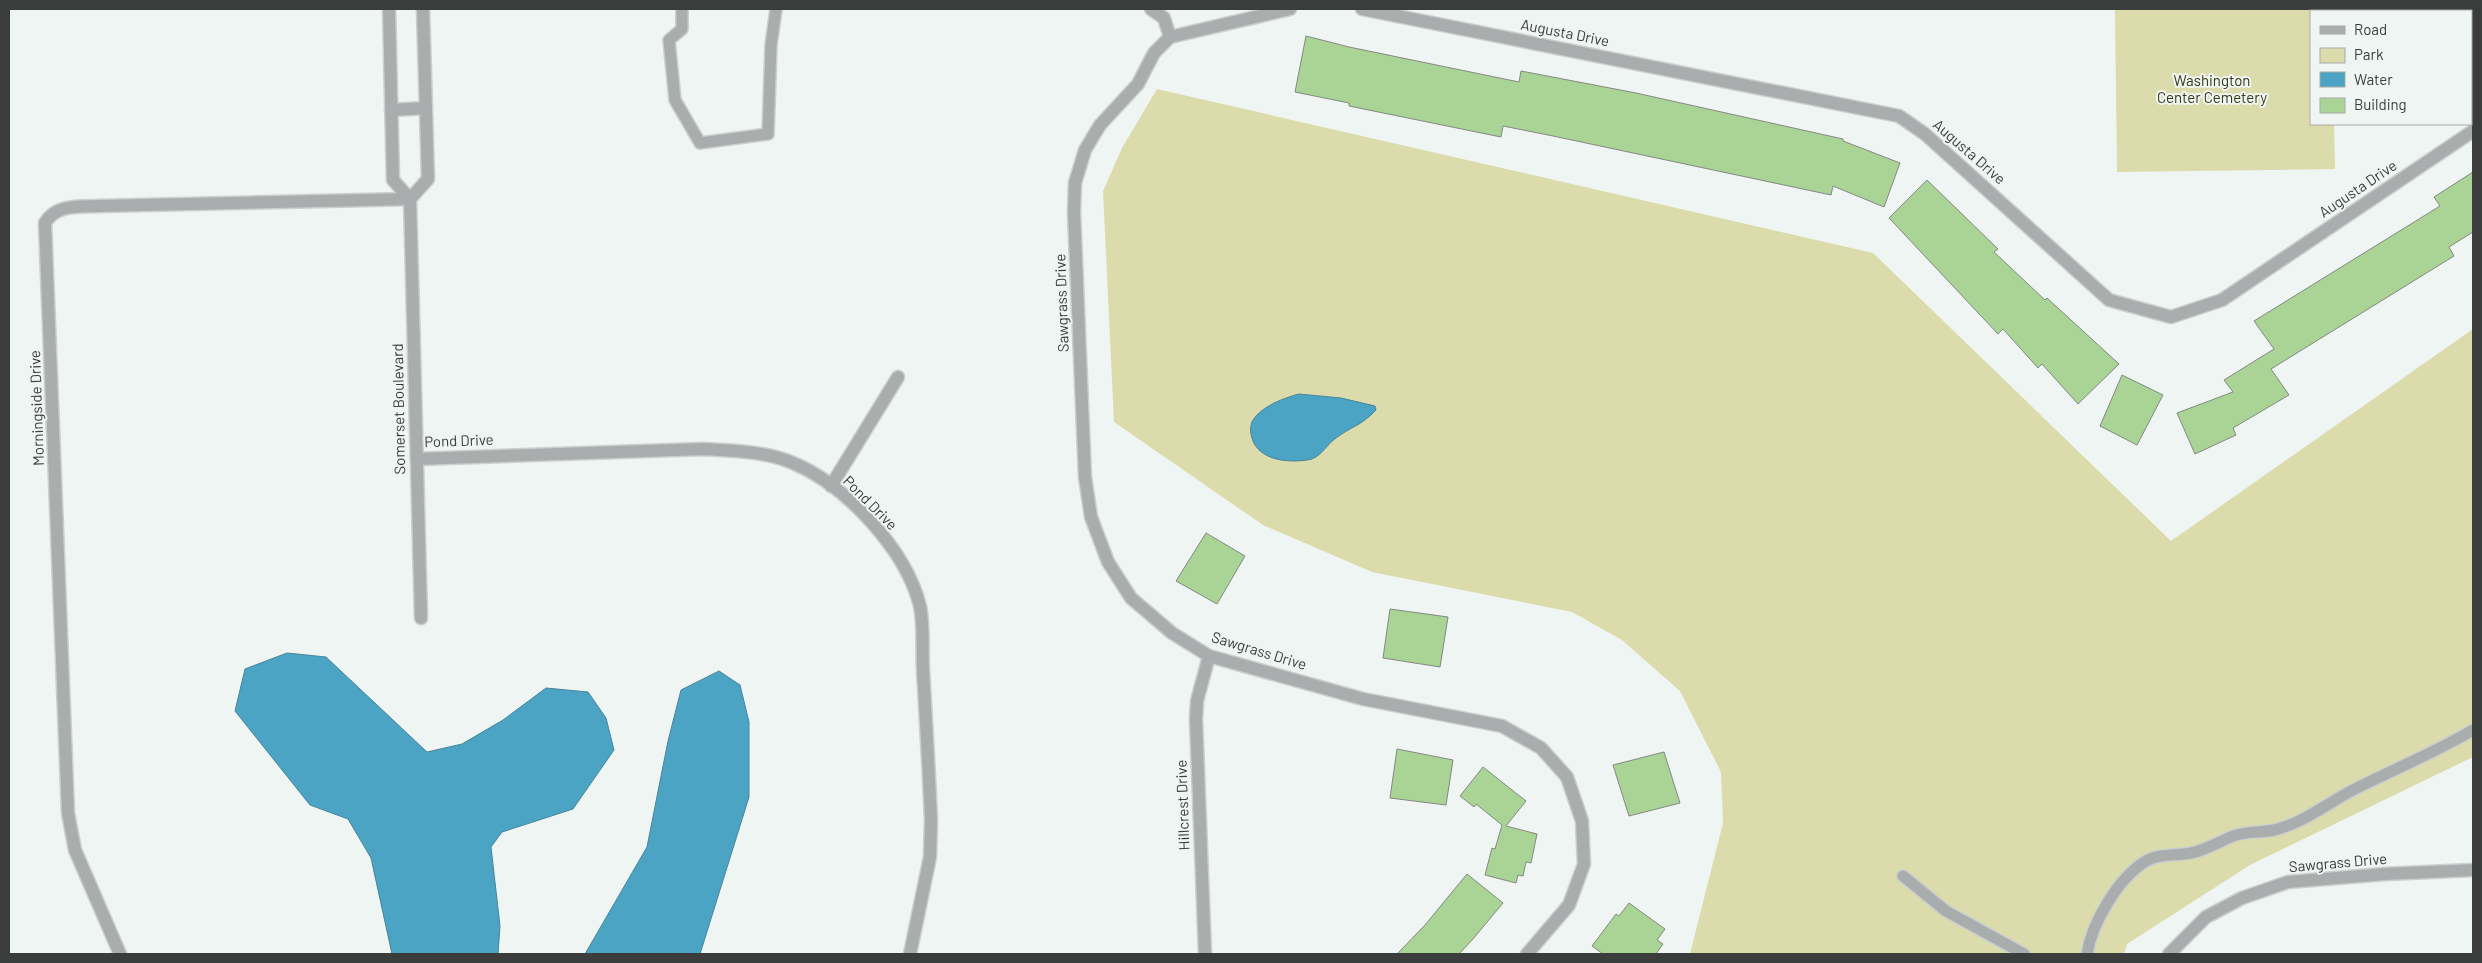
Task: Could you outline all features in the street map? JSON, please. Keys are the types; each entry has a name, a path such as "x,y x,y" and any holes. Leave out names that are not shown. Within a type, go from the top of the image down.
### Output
{"street":[{"path":"389,9 393,180 410,199 428,179 423,9"},
{"path":"1151,9 1167,13 1170,37 1290,9"},
{"name":"Augusta Drive","path":"1362,9 1899,116 1925,134 2110,300 2171,317 2222,300 2473,131"},
{"name":"Sawgrass Drive","path":"1170,37 1154,53 1138,84 1100,125 1085,150 1076,183 1074,212 1085,478 1091,517 1108,562 1131,598 1172,633 1209,656 1363,699 1502,726 1541,748 1567,777 1582,821 1584,864 1569,905 1527,954"},
{"path":"391,110 426,108"},
{"name":"Somerset Boulevard","path":"410,199 421,618"},
{"name":"Morningside Drive","path":"120,954 75,850 68,813 45,223 50,213 61,209 98,206 410,199"},
{"path":"831,486 898,377"},
{"name":"Pond Drive","path":"417,459 703,449 748,451 792,463 831,486 860,512 884,538 906,572 920,607 931,830 930,857 910,954"},
{"name":"Hillcrest Drive","path":"1205,954 1196,719 1197,701 1209,656"},
{"name":"Sawgrass Drive","path":"2169,954 2206,917 2242,898 2288,882 2385,874 2473,870"}],"lane":[{"path":"682,9 682,29 669,40 675,100 700,143 768,134 771,45 776,9"},
{"path":"2087,954 2089,938 2098,918 2133,872 2147,861 2158,857 2202,850 2234,836 2275,830 2298,820 2395,768 2451,743 2473,730"},
{"path":"1904,876 1946,911 2024,954"}],"green space":[{"name":"Washington Center Cemetery","path":"2115,9 2333,9 2310,10 2310,125 2334,125 2335,169 2117,172"},
{"path":"1157,89 1873,253 2171,541 2473,329 2473,757 2250,865 2127,944 2124,954 1690,954 1723,823 1721,772 1680,691 1622,640 1572,612 1372,572 1263,525 1114,422 1103,191 1122,148"}],"water":[{"path":"1299,394 1341,398 1375,406 1376,410 1366,419 1332,441 1312,459 1299,461 1282,460 1260,451 1252,438 1251,424 1253,420 1262,411 1280,400"},
{"path":"287,653 326,657 427,752 462,744 503,720 546,688 588,692 606,718 614,750 573,809 502,832 491,847 500,926 498,954 392,954 371,858 348,819 310,805 235,711 245,669"},
{"path":"719,671 740,685 749,722 749,797 700,954 585,954 647,847 668,741 681,690"}],"building":[{"path":"1306,36 1349,47 1519,82 1521,71 1636,93 1843,139 1843,141 1900,163 1884,207 1833,186 1831,195 1503,126 1501,137 1349,106 1349,103 1295,92"},
{"path":"2473,172 2473,232 2449,247 2454,256 2271,369 2289,395 2233,428 2236,435 2195,454 2177,413 2233,392 2224,380 2274,349 2254,321 2440,206 2434,197"},
{"path":"1927,180 1998,249 1994,252 2045,300 2047,298 2119,364 2078,404 2042,364 2038,368 2003,329 1998,334 1889,218"},
{"path":"2122,375 2163,395 2137,445 2100,426"},
{"path":"1206,533 1245,556 1217,604 1176,581"},
{"path":"1390,609 1448,617 1440,667 1383,658"},
{"path":"1397,749 1453,760 1446,805 1390,798"},
{"path":"1664,752 1680,803 1629,816 1613,765"},
{"path":"1483,767 1526,801 1506,826 1537,834 1531,863 1526,862 1523,876 1518,875 1516,883 1485,875 1492,848 1495,849 1502,825 1476,804 1474,807 1460,796"},
{"path":"1467,874 1503,903 1473,939 1459,954 1397,954 1425,925"},
{"path":"1629,903 1665,929 1657,940 1663,944 1656,954 1603,954 1592,946 1616,914 1619,916"}]}
